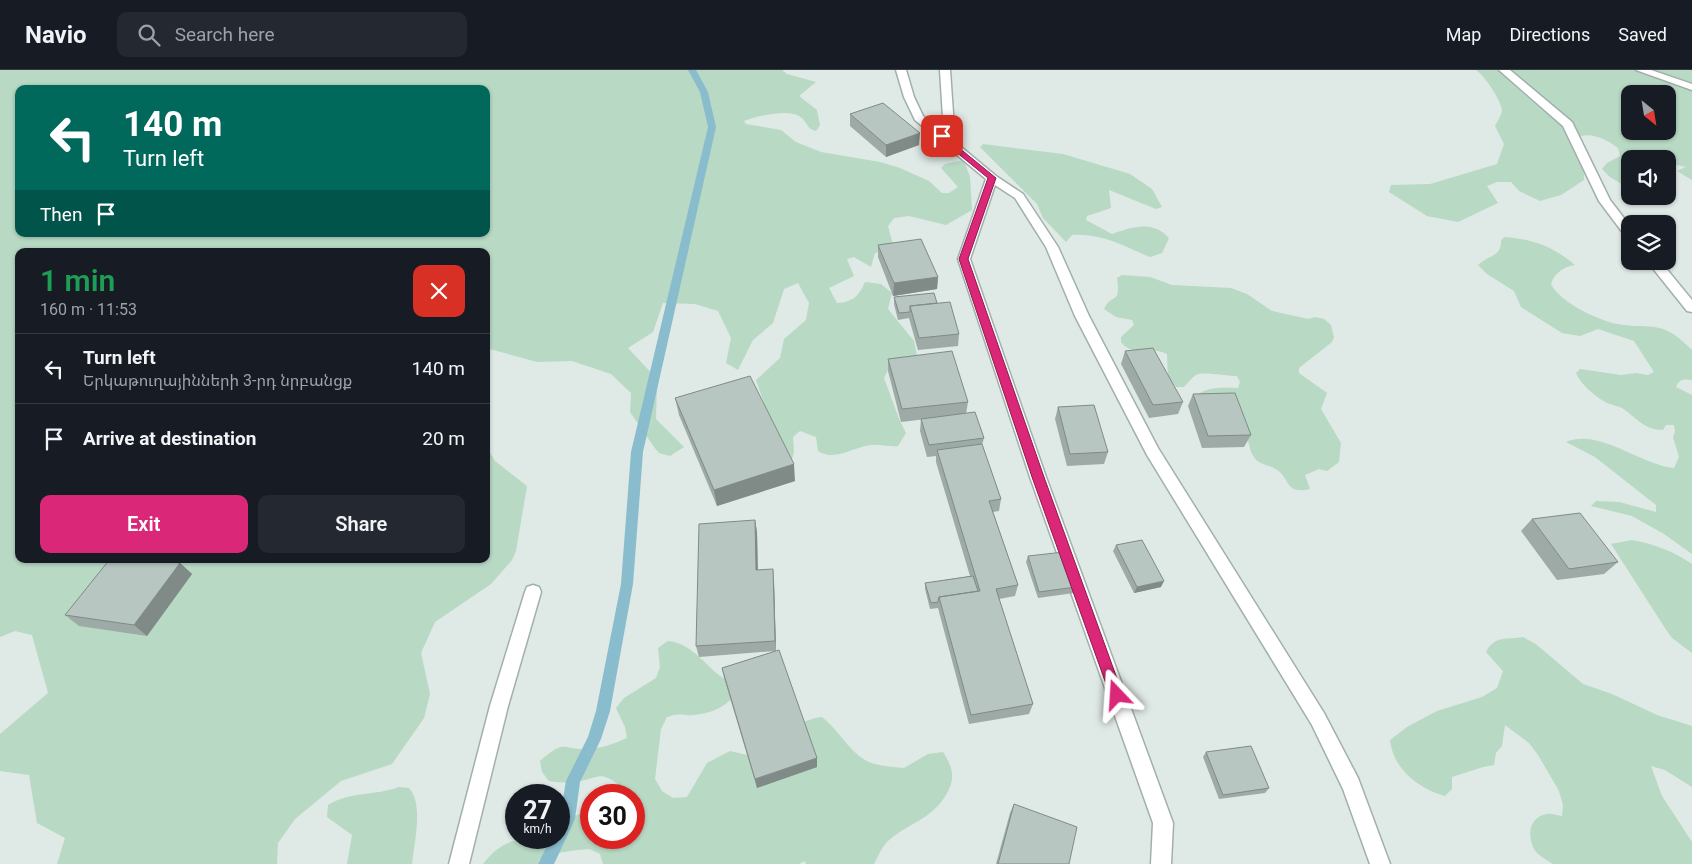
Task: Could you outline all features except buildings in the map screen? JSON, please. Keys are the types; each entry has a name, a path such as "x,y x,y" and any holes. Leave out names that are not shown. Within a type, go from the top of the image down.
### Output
{"street":[{"path":"901,70 909,97 919,118 992,178 1019,196 1052,247 1082,316 1152,451 1318,719 1351,785 1380,864"},
{"path":"945,70 950,143"},
{"path":"1504,70 1568,124 1605,201 1621,222"},
{"path":"1642,70 1692,87"},
{"path":"992,178 964,259 1038,477 1163,823 1161,864"},
{"path":"1660,270 1692,308"},
{"path":"459,864 498,706 533,592"}],"green space":[{"path":"0,70 782,70 787,74 816,82 799,96 817,110 820,125 816,131 808,126 799,116 787,113 756,117 744,121 746,124 781,130 796,142 821,152 880,162 900,168 929,181 942,193 949,193 958,187 941,168 945,164 964,160 970,177 972,210 946,225 909,216 894,218 888,226 894,249 875,253 871,267 854,257 847,259 854,276 829,288 837,303 851,300 855,297 865,282 881,284 892,293 888,309 914,341 918,361 914,366 888,370 884,378 906,433 898,446 871,445 831,455 818,451 816,437 800,431 793,437 794,452 792,459 783,458 756,380 780,358 784,339 806,320 809,303 798,283 784,289 773,323 753,340 738,370 726,363 731,338 718,311 695,304 663,303 653,332 628,348 657,379 656,419 684,447 670,456 659,453 654,447 630,412 631,393 611,374 572,361 537,362 490,349 490,248 15,248 15,563 490,563 490,453 495,461 527,486 516,551 512,560 491,584 435,622 421,653 430,694 424,718 392,764 341,781 295,819 278,843 277,864 57,864 65,838 37,823 29,775 0,771 0,734 48,693 32,635 15,631 0,637"},
{"path":"1476,70 1692,70 1692,180 1677,171 1686,167 1676,165 1676,150 1621,150 1621,184 1602,169 1607,163 1620,156 1618,148 1600,138 1584,135 1570,145 1583,158 1584,180 1561,195 1540,201 1519,191 1511,182 1497,182 1487,186 1498,203 1458,222 1427,216 1389,192 1391,185 1430,184 1497,164 1504,144 1495,126 1502,111 1499,101"},
{"path":"983,144 1063,154 1130,174 1152,189 1162,207 1156,209 1109,190 1111,208 1087,216 1086,220 1112,234 1135,227 1149,227 1163,232 1169,238 1162,253 1150,257 1112,241 1093,236 1072,235 1066,242 1043,218 1037,204 980,147"},
{"path":"1505,237 1542,245 1559,253 1575,265 1560,271 1551,284 1563,298 1573,305 1594,317 1615,324 1663,329 1675,335 1692,350 1692,380 1682,380 1676,387 1692,395 1692,554 1664,534 1632,516 1591,506 1596,501 1619,502 1656,512 1656,505 1595,457 1566,442 1579,439 1606,443 1647,461 1674,468 1679,457 1673,437 1675,432 1674,425 1666,425 1663,430 1646,426 1622,408 1607,403 1585,386 1576,373 1580,369 1621,375 1636,373 1648,375 1654,372 1634,341 1598,329 1580,336 1562,333 1521,307 1514,291 1487,274 1478,265 1497,253 1501,246 1501,240"},
{"path":"1122,275 1150,277 1172,285 1231,288 1247,294 1272,311 1308,319 1315,317 1324,319 1331,325 1334,337 1332,342 1299,368 1299,373 1327,393 1321,409 1341,443 1339,462 1327,471 1319,469 1305,475 1310,489 1296,490 1289,485 1277,470 1256,460 1252,455 1247,438 1240,430 1198,395 1211,389 1238,388 1240,382 1237,376 1199,374 1184,387 1176,387 1168,377 1167,354 1131,349 1121,342 1121,337 1134,325 1132,320 1116,317 1104,309 1117,296 1117,278"},
{"path":"1632,540 1678,555 1692,564 1692,653 1672,638 1611,544"},
{"path":"1523,637 1537,645 1583,684 1612,694 1657,715 1692,726 1692,787 1665,770 1651,766 1662,796 1692,842 1692,864 1553,864 1540,855 1535,851 1532,844 1531,827 1536,819 1541,816 1550,814 1562,816 1563,805 1559,791 1538,755 1529,743 1505,725 1502,746 1496,753 1494,765 1452,777 1452,789 1445,796 1417,783 1402,769 1396,760 1390,740 1407,727 1437,711 1482,697 1497,688 1503,671 1486,652 1497,641"},
{"path":"668,641 688,648 716,673 734,684 736,694 727,703 706,713 694,715 679,714 667,717 661,729 655,779 662,791 673,798 687,797 707,763 730,751 756,757 795,727 804,722 822,717 853,751 874,764 904,768 928,754 943,752 952,773 949,789 940,804 926,816 888,841 874,864 806,864 805,861 799,864 603,864 600,854 589,849 645,849 645,784 618,784 605,777 571,782 549,781 542,772 540,761 560,747 595,748 627,738 625,727 616,708 624,698 656,678 660,667 658,648"},
{"path":"399,787 409,788 414,795 416,804 417,824 412,864 347,864 352,835 327,817 328,805 345,798"},
{"path":"580,814 580,849 589,849 551,854 540,859 538,864 483,864 491,855 505,845 505,849 570,849 570,818"}],"waterway":[{"path":"546,864 568,819 573,781 594,739 603,711 627,584 637,452 712,127 704,92 692,70"}],"route":[{"path":"942,136 992,178 964,259 1038,477 1117,695"}]}
